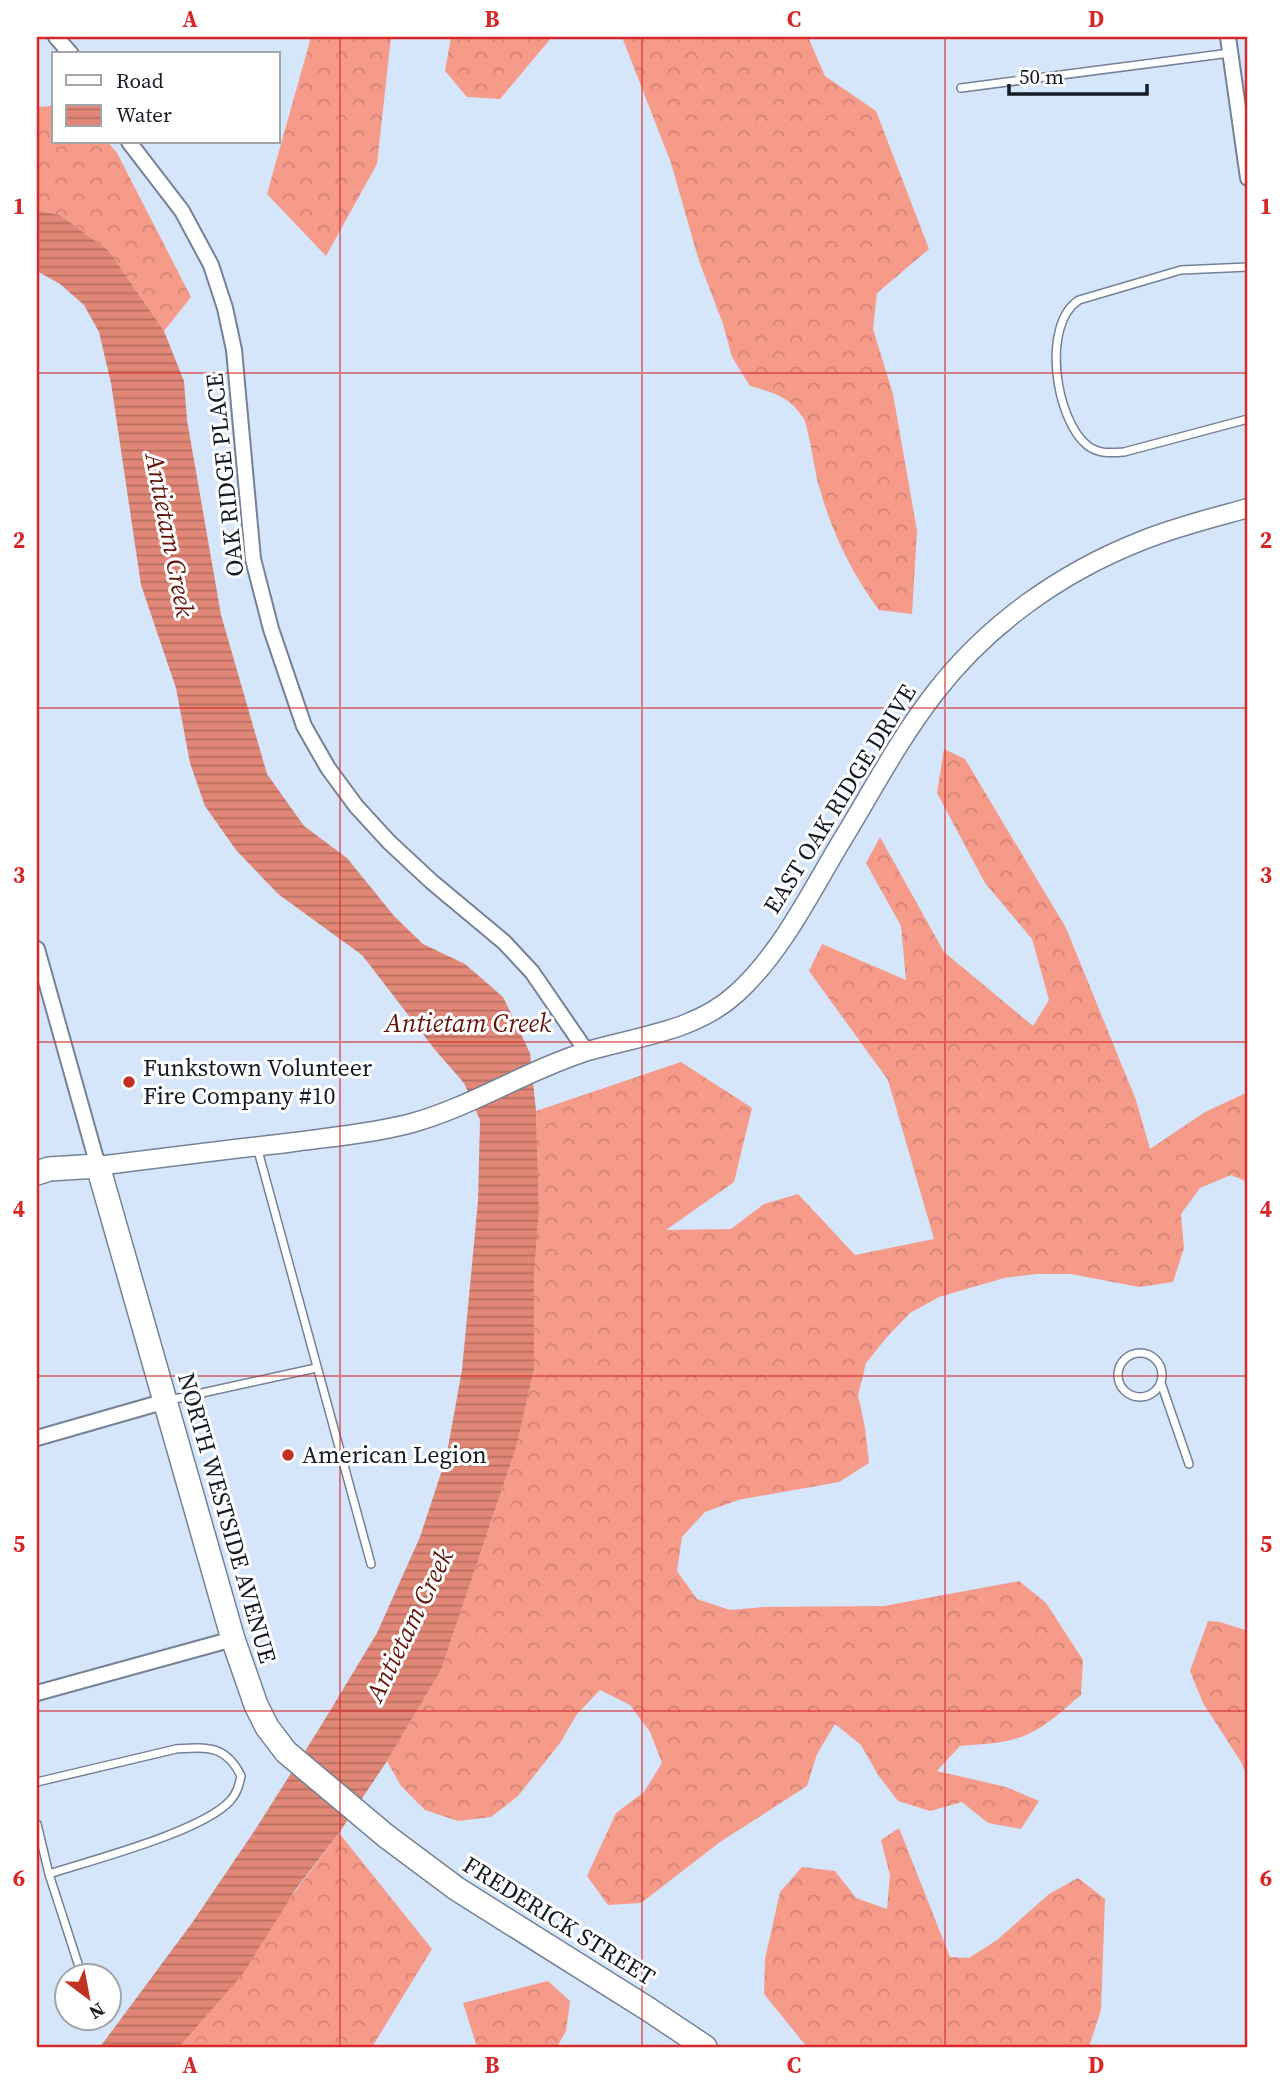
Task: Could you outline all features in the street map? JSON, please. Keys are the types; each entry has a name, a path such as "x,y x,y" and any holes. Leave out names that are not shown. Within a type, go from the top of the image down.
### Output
{"main road":[{"path":"37,1173 49,1169 98,1166"},
{"name":"NORTH WESTSIDE AVENUE","path":"98,1166 233,1639 256,1705 267,1727 286,1752 386,1836"},
{"name":"FREDERICK STREET","path":"386,1836 466,1895 705,2047"}],"street":[{"path":"56,37 69,52"},
{"path":"1228,37 1248,178"},
{"name":"OAK RIDGE PLACE","path":"131,144 182,211 211,265 225,307 234,350 253,559 271,629 304,726 328,768 356,806 389,842 432,882 504,942 532,972 587,1052"},
{"name":"EAST OAK RIDGE DRIVE","path":"98,1166 414,1123 587,1052 652,1036 712,1012 736,993 784,935 895,752 934,694 1007,618 1095,561 1188,524 1248,508"},
{"path":"37,949 98,1166"},
{"path":"37,1438 166,1401"},
{"path":"37,1693 233,1639"}],"lane":[{"path":"961,88 1231,53"},
{"path":"1248,267 1181,270 1079,300 1068,307 1060,326 1056,357 1058,385 1075,432 1089,446 1104,454 1124,452 1248,419"},
{"path":"257,1146 371,1564"},
{"path":"1161,1383 1149,1396 1132,1396 1120,1384 1120,1367 1131,1355 1149,1354 1161,1366 1161,1383 1189,1464"},
{"path":"166,1401 316,1368"},
{"path":"37,1782 176,1749 197,1748 216,1750 227,1755 241,1776 238,1790 229,1803 182,1830 49,1874"},
{"path":"37,1824 49,1874 77,1962"}],"green space":[{"path":"311,37 391,37 377,164 326,256 267,194"},
{"path":"451,37 552,37 500,99 467,97 445,71"},
{"path":"622,37 808,37 825,76 876,111 929,249 877,293 873,329 893,394 917,531 912,614 879,610 850,565 829,517 818,483 804,419 793,405 781,396 750,386 732,357 723,324 699,261 671,163"},
{"path":"52,106 52,144 110,144 117,153 191,297 164,331 109,251 60,215 37,210 37,107"},
{"path":"944,749 965,759 1066,928 1136,1100 1150,1149 1205,1112 1248,1092 1248,1182 1231,1175 1200,1188 1181,1214 1184,1248 1173,1282 1139,1287 1071,1274 1037,1274 1004,1278 939,1297 910,1313 866,1363 858,1395 869,1463 839,1482 738,1500 705,1512 682,1537 677,1571 697,1599 730,1610 764,1607 884,1606 1019,1581 1046,1603 1083,1660 1081,1695 1048,1722 1026,1735 1002,1742 960,1746 937,1771 1006,1787 1039,1801 1021,1829 988,1823 962,1802 930,1811 898,1801 878,1775 861,1745 835,1724 817,1754 807,1786 720,1842 641,1903 608,1905 587,1876 616,1813 644,1792 662,1763 650,1732 630,1705 600,1690 577,1714 560,1743 518,1796 491,1817 458,1821 425,1810 401,1786 387,1761 441,1670 516,1448 534,1369 534,1278 539,1209 536,1111 681,1062 752,1108 734,1182 666,1230 731,1229 764,1204 798,1194 855,1255 934,1239 888,1080 809,971 822,944 906,980 901,926 866,863 880,837 944,952 1033,1026 1049,1000 1032,939 985,883 937,793"},
{"path":"1208,1621 1248,1631 1248,1778 1241,1762 1203,1703 1190,1671"},
{"path":"899,1828 950,1957 969,1958 997,1940 1049,1894 1078,1878 1105,1899 1101,2010 1089,2047 807,2047 764,1994 765,1959 780,1892 802,1867 835,1871 856,1898 887,1909 890,1875 881,1840"},
{"path":"339,1833 432,1949 372,2047 179,2047"},
{"path":"548,1981 570,2001 566,2031 557,2047 477,2047 463,2003"}],"water":[{"name":"Antietam Creek","path":"37,210 60,215 109,251 164,331 184,381 187,420 221,615 267,774 304,826 347,858 394,916 423,944 465,964 503,997 530,1053 536,1111 539,1209 534,1278 534,1369 516,1448 441,1670 387,1761 339,1833 296,1889 242,1975 179,2047 100,2047 111,2032 122,2032 122,2017 192,1923 319,1729 377,1633 420,1537 446,1458 462,1370 478,1201 480,1120 464,1083 362,955 278,894 236,850 205,806 190,763 176,688 141,585 111,383 99,332 84,305 60,284 37,271"}],"place":[{"name":"Funkstown Volunteer Fire Company #10","path":"129,1082"},
{"name":"American Legion","path":"288,1455"}]}
